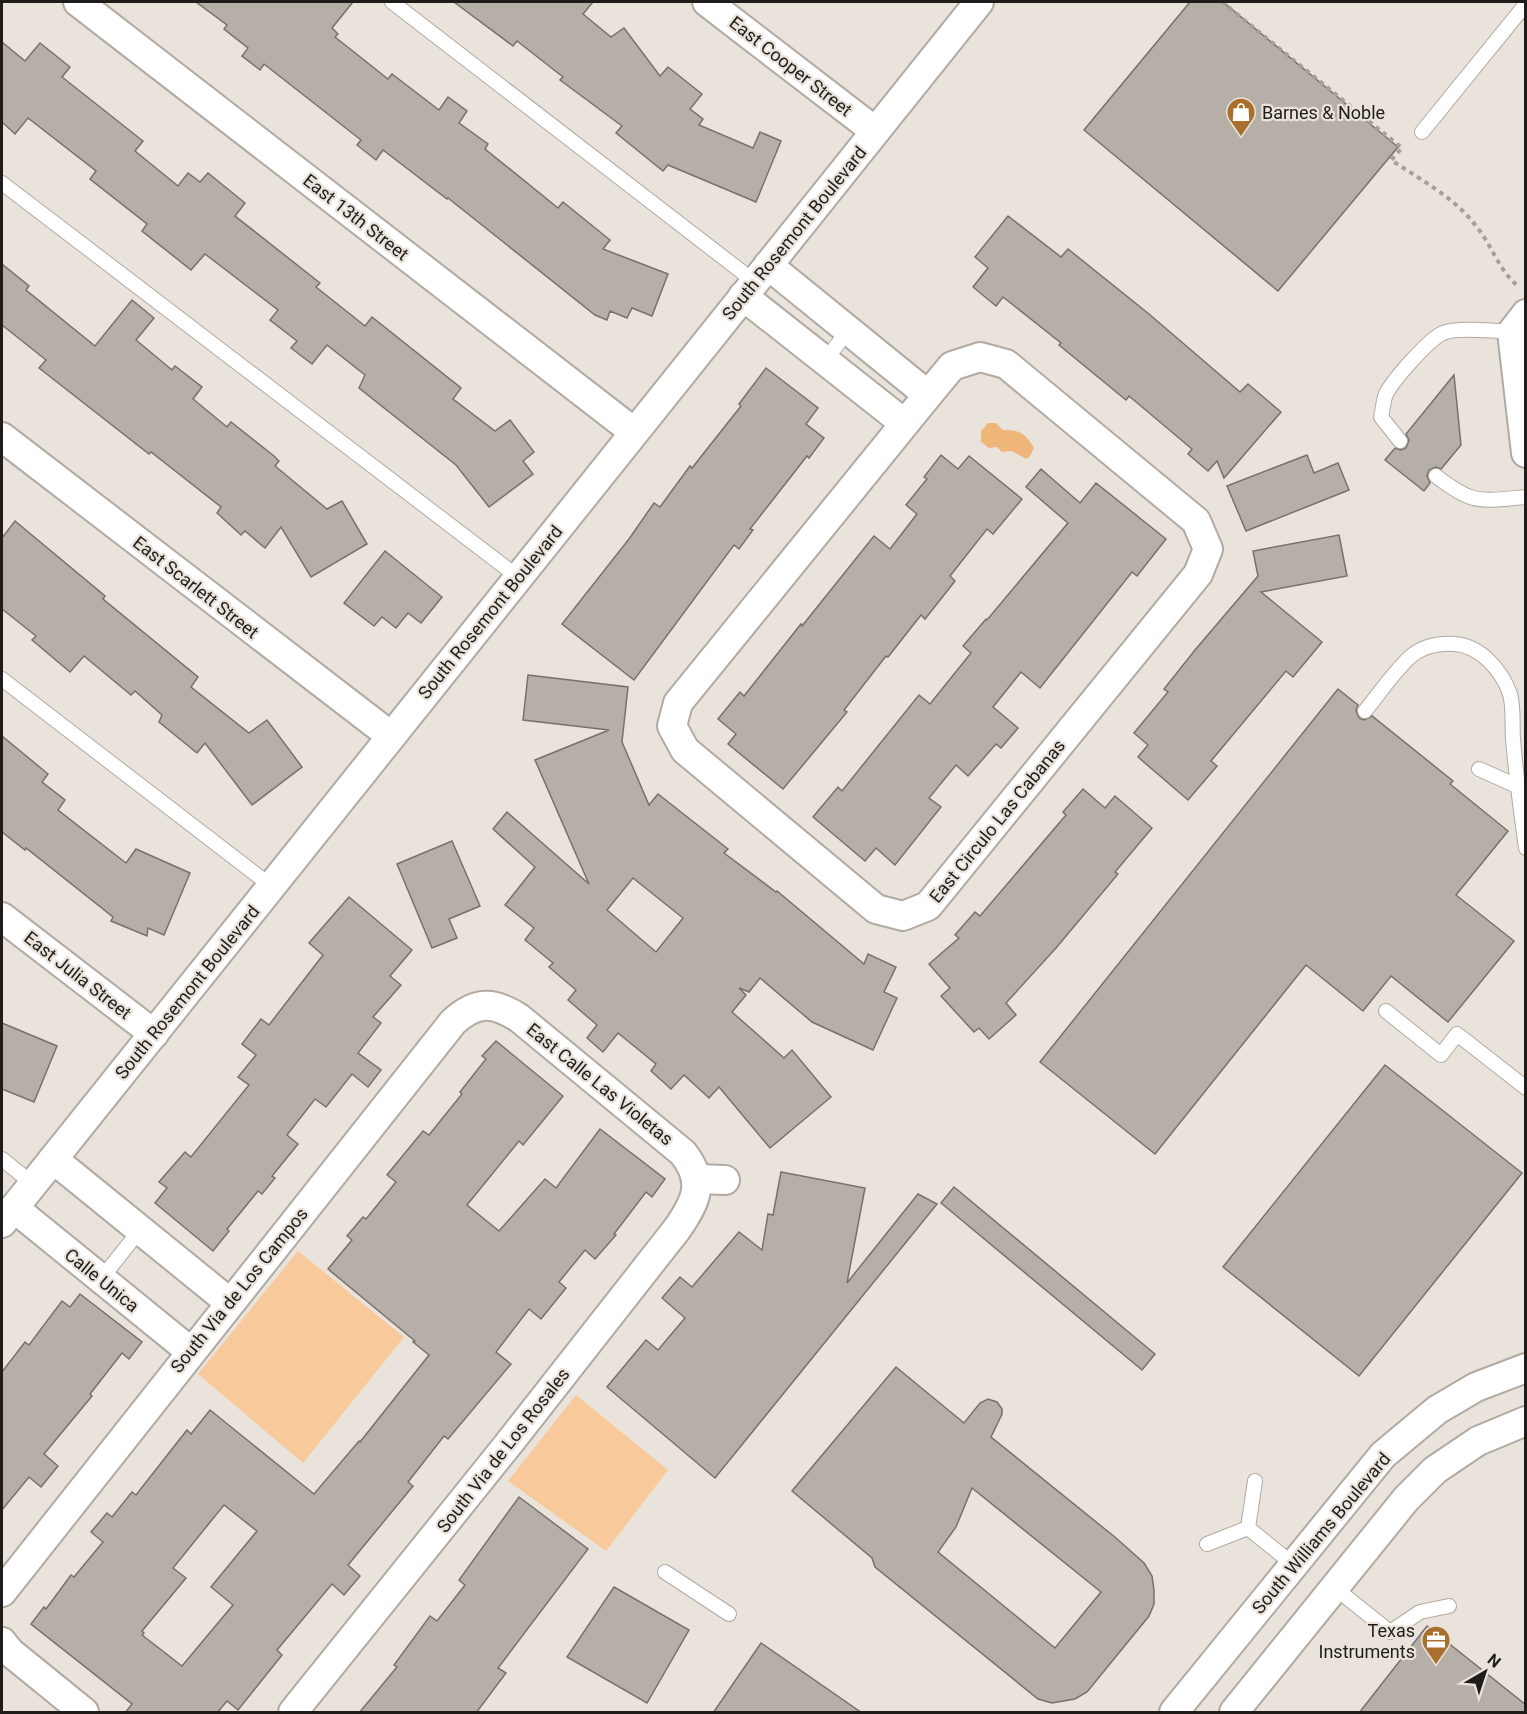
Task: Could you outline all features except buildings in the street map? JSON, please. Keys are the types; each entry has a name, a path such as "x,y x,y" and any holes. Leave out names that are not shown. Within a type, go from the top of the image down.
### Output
{"street":[{"name":"East 13th Street","path":"78,2 634,432"},
{"name":"East Cooper Street","path":"707,2 876,131"},
{"name":"South Rosemont Boulevard","path":"8,1215 979,2"},
{"path":"755,281 848,330 928,395"},
{"path":"755,281 825,361 904,423"},
{"path":"1519,323 1526,453"},
{"name":"East Circulo Las Cabanas","path":"980,357 1006,364 1196,521 1208,549 1198,574 928,906 903,916 876,909 685,750 672,726 678,702 928,395 952,366 980,357"},
{"name":"East Scarlett Street","path":"2,437 391,736"},
{"name":"East Julia Street","path":"2,917 154,1034"},
{"name":"East Calle Las Violetas","path":"489,995 501,1008 519,1018 676,1145 692,1163 696,1179"},
{"name":"South Via de Los Campos","path":"2,1592 190,1351 453,1022 489,995"},
{"path":"53,1159 229,1302"},
{"path":"696,1179 725,1180"},
{"name":"South Via de Los Rosales","path":"294,1713 677,1229 694,1203 696,1179"},
{"name":"Calle Unica","path":"8,1215 101,1279 190,1351"},
{"name":"South Williams Boulevard","path":"1174,1713 1383,1455 1437,1410 1476,1387 1524,1367"},
{"path":"1234,1713 1406,1499 1435,1470 1478,1442 1526,1421"},
{"path":"2,1642 10,1652 84,1713"}],"lane":[{"path":"393,2 755,281"},
{"path":"1422,132 1526,4"},
{"path":"2,183 518,577"},
{"path":"1400,441 1381,417 1386,395 1403,370 1426,347 1443,333 1519,323"},
{"path":"825,361 848,330"},
{"path":"1436,476 1456,492 1480,501 1526,497"},
{"path":"1365,711 1409,658 1425,647 1442,643 1460,645 1477,651 1491,662 1502,676 1510,696 1526,848"},
{"path":"2,679 271,886"},
{"path":"1479,769 1519,787"},
{"path":"1386,1011 1441,1055 1457,1034 1526,1088"},
{"path":"2,1159 33,1184"},
{"path":"101,1279 140,1230"},
{"path":"1248,1528 1255,1481"},
{"path":"1248,1528 1294,1565"},
{"path":"1207,1544 1248,1528"},
{"path":"665,1572 729,1614"},
{"path":"1335,1588 1390,1632 1420,1612 1449,1606"}],"path":[{"path":"1222,2 1402,148 1391,160 1456,204 1477,226 1509,278 1526,292"}],"shaded area":[{"path":"988,423 996,423 1003,430 1013,430 1025,436 1034,448 1030,456 1026,459 1012,451 1002,452 997,447 989,448 981,442 981,431"},
{"path":"298,1251 404,1337 303,1463 198,1374"},
{"path":"576,1395 668,1470 606,1551 508,1481"}],"place":[{"name":"Barnes & Noble","path":"1241,138"},
{"name":"Texas Instruments","path":"1436,1666"}]}
